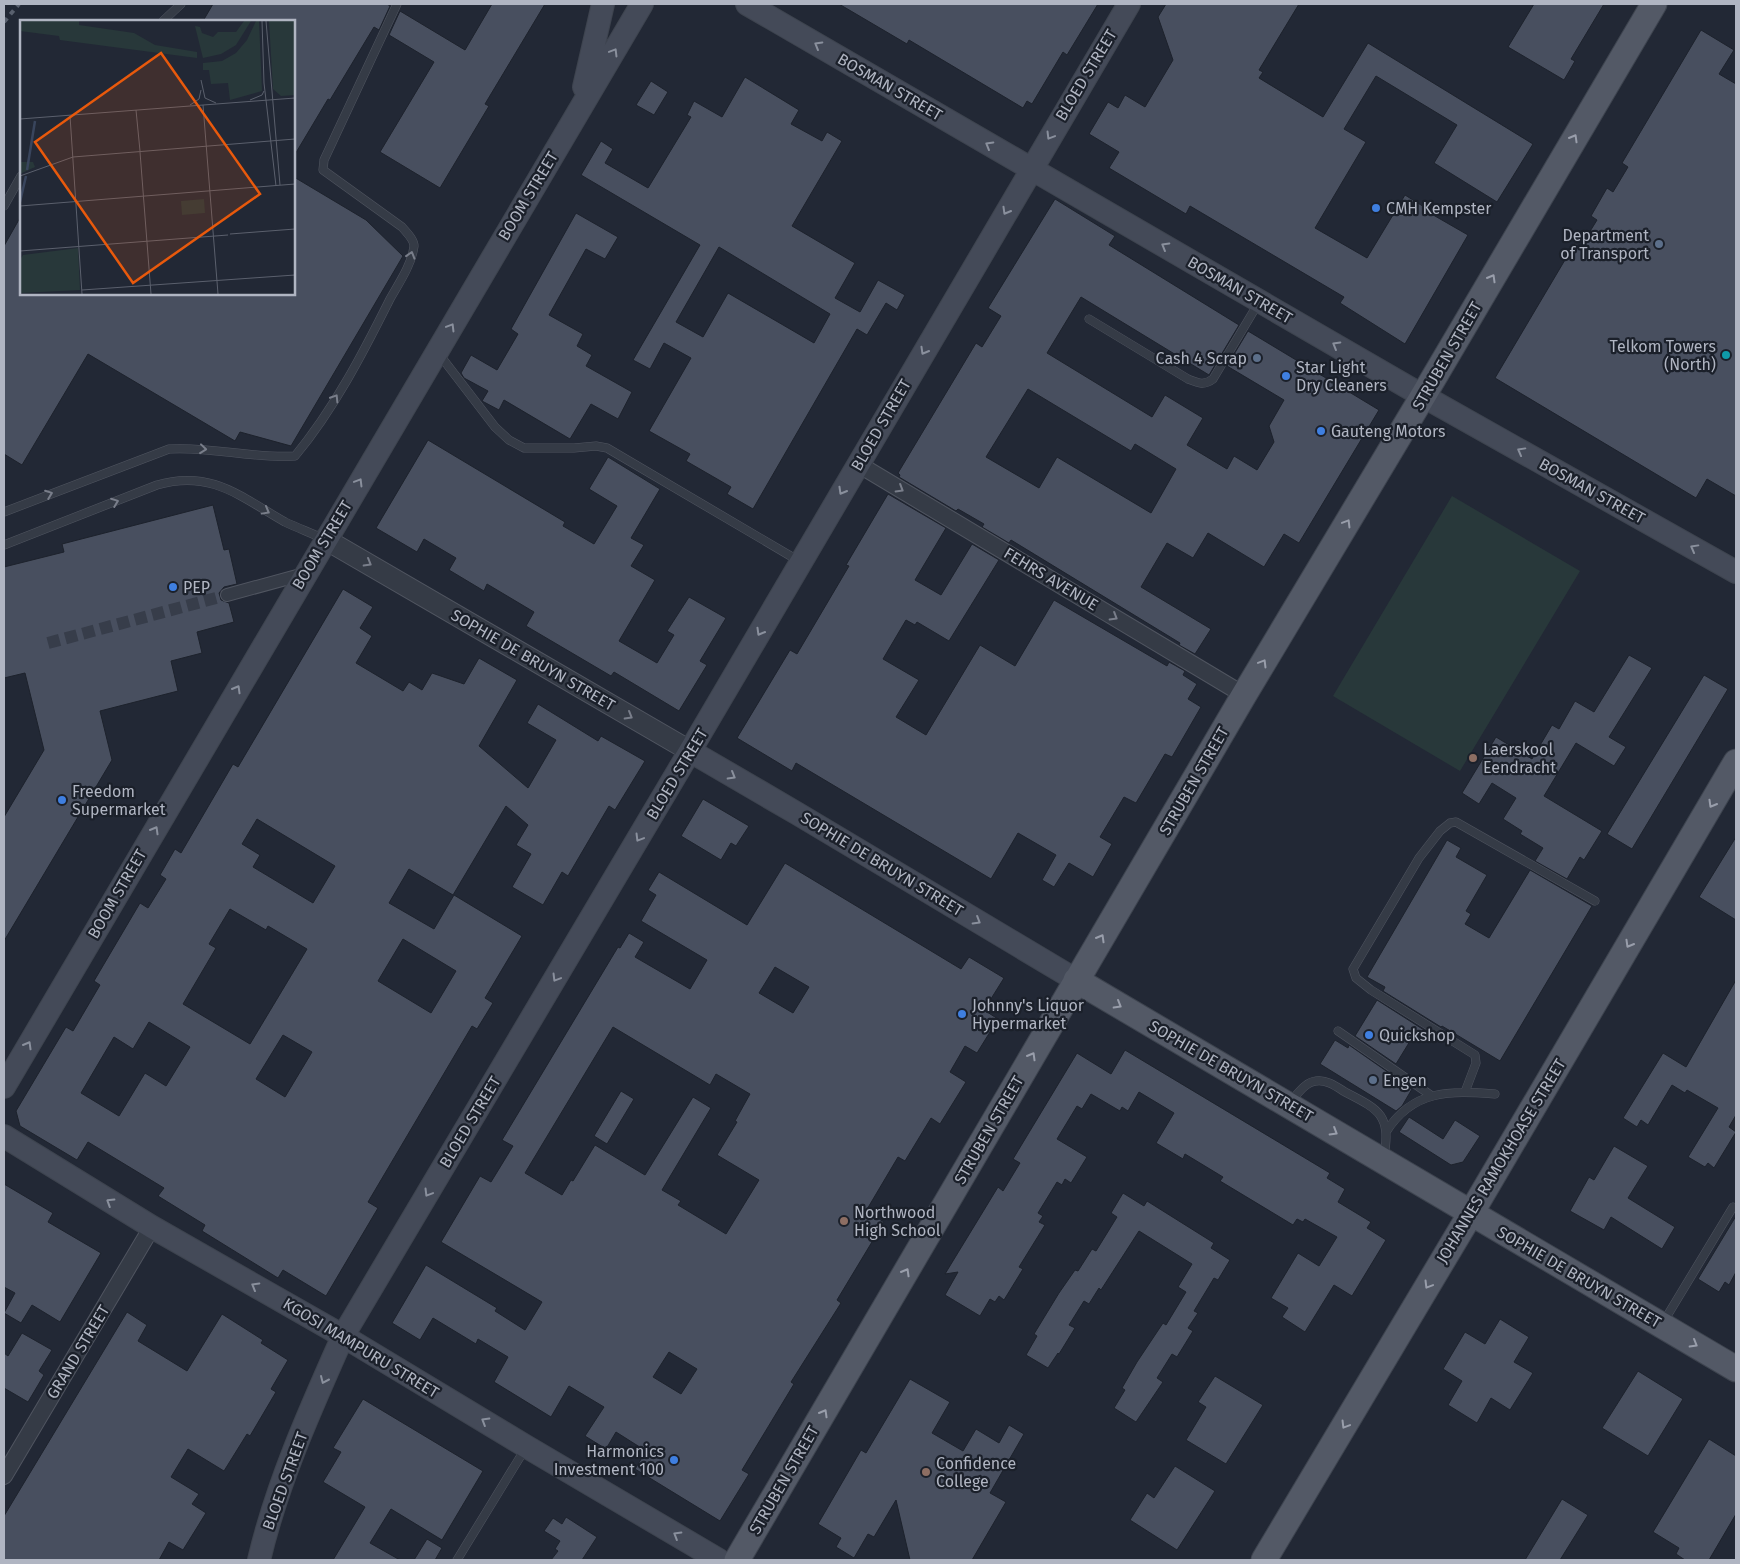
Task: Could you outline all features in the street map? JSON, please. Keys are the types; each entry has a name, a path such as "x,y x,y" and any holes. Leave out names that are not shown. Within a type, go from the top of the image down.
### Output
{"main road":[{"path":"578,112 596,41 603,4"},
{"name":"BOOM STREET","path":"4,1087 304,574 642,4"},
{"name":"BOSMAN STREET","path":"746,4 1423,396 1736,572"},
{"name":"BLOED STREET","path":"259,1560 288,1467 343,1336 690,751 1129,4"},
{"name":"STRUBEN STREET","path":"737,1560 1076,980 1654,4"},
{"name":"SOPHIE DE BRUYN STREET","path":"690,751 1736,1369"},
{"name":"JOHANNES RAMOKHOASE STREET","path":"1264,1560 1471,1213 1736,762"},
{"name":"KGOSI MAMPURU STREET","path":"4,1136 152,1227 343,1336 526,1447 719,1560"}],"street":[{"name":"FEHRS AVENUE","path":"858,464 1244,695"},
{"name":"SOPHIE DE BRUYN STREET","path":"325,539 690,751"},
{"path":"227,595 304,574"},
{"name":"GRAND STREET","path":"4,1476 152,1227"}],"lane":[{"path":"164,20 181,4"},
{"path":"4,512 169,449 195,448 277,457 295,456 312,436 362,353 408,264 414,245 402,227 323,170 324,160 397,4"},
{"path":"4,206 20,178"},
{"path":"1089,319 1188,379 1200,384 1213,379 1259,301"},
{"path":"437,351 495,427 509,440 524,448 596,446 607,448 800,562"},
{"name":"SOPHIE DE BRUYN STREET","path":"4,545 158,485 187,480 221,485 288,523 325,539"},
{"path":"1464,1092 1476,1063 1475,1055 1371,990 1356,978 1353,969 1420,858 1440,831 1450,823 1456,822 1595,901"},
{"path":"1338,1031 1432,1096"},
{"path":"1288,1104 1314,1081 1328,1082 1375,1109 1380,1113 1388,1136 1384,1162"},
{"path":"1386,1132 1392,1122 1406,1108 1428,1096 1464,1092 1495,1094"},
{"path":"1662,1325 1733,1207"},
{"path":"457,1560 526,1447"}],"shaded area":[{"path":"1452,496 1580,571 1460,771 1333,696"}],"building":[{"path":"213,4 387,4 390,6 379,30 374,27 295,154 295,20 204,20"},
{"path":"492,4 545,4 485,104 489,106 440,188 380,152 434,62 389,35 400,11 465,50"},
{"path":"839,4 1098,4 1067,55 1063,52 1032,104 1027,101 1023,108 909,40 907,44"},
{"path":"1166,4 1299,4 1259,70 1263,72 1259,78 1323,117 1368,43 1533,144 1497,202 1434,163 1457,125 1376,76 1344,129 1366,142 1315,228 1367,258 1405,195 1429,210 1428,212 1468,235 1405,344 1340,303 1344,297 1190,206 1186,214 1109,168 1119,152 1089,134 1108,102 1118,108 1125,95 1145,107 1173,60 1158,17"},
{"path":"1534,4 1604,4 1571,59 1575,61 1564,80 1508,47"},
{"name":"Department of Transport","path":"1701,30 1734,50 1719,74 1736,84 1736,496 1707,479 1696,498 1495,378 1575,243 1581,246 1597,220 1591,216 1607,188 1613,192 1628,167 1622,163"},
{"path":"745,77 799,110 791,124 822,141 827,132 842,141 792,226 855,263 835,298 860,312 878,280 905,295 897,310 886,303 867,335 857,329 753,509 727,494 731,487 686,461 690,454 649,431 691,358 664,343 650,369 633,360 700,245 581,175 601,141 613,149 605,163 648,188 691,117 687,115 694,101 722,117","holes":["719,247 830,314 814,343 728,293 703,337 676,322"]},
{"path":"651,81 668,92 654,115 636,105"},
{"path":"295,178 366,220 403,256 291,446 240,432 235,441 88,354 22,465 4,454 4,246 20,218 20,295 295,295"},
{"path":"1055,199 1115,236 1109,245 1239,325 1209,375 1081,297 1047,353 1152,417 1165,395 1203,418 1187,445 1227,469 1234,456 1257,470 1274,442 1269,426 1284,400 1227,366 1248,331 1379,410 1299,543 1284,534 1264,567 1208,533 1193,558 1167,543 1141,587 1211,629 1195,654 1011,540 1009,543 982,527 984,524 958,509 956,511 899,477 898,473 976,343 982,347 1001,316 988,308","holes":["1028,389 1131,451 1135,444 1176,469 1151,513 1057,457 1039,488 986,457"]},
{"path":"576,213 618,237 605,259 586,249 549,315 583,334 577,346 592,355 586,366 632,392 618,419 591,404 570,439 504,400 499,410 482,401 488,391 464,378 461,373 471,355 497,370 518,334 511,329"},
{"path":"428,440 565,522 563,526 594,544 617,506 589,489 608,457 660,489 631,538 644,545 631,566 655,580 619,641 657,663 674,635 667,631 689,597 726,618 700,661 707,665 679,711 614,672 611,676 526,626 534,612 487,584 484,591 449,570 456,558 424,539 417,552 376,528"},
{"path":"888,494 946,528 915,580 941,595 972,544 999,560 949,641 917,622 915,625 906,620 883,659 919,680 896,717 926,735 980,645 1015,666 1054,600 1167,666 1169,662 1185,671 1183,675 1197,684 1188,699 1201,707 1172,757 1165,754 1136,803 1124,797 1100,837 1112,844 1093,877 1069,863 1054,887 1042,880 1056,855 1018,833 991,879 796,763 792,771 737,738 790,650 797,654 849,566 846,565"},
{"path":"213,505 224,550 229,549 237,584 224,587 219,593 221,600 229,603 234,622 197,632 202,653 171,661 178,691 100,711 112,760 4,941 4,817 44,750 25,673 4,678 4,567 64,552 62,544"},
{"path":"343,589 373,607 360,628 372,636 356,663 403,691 409,682 422,690 432,673 464,684 479,658 517,680 479,746 528,788 556,740 527,723 538,704 598,741 601,736 645,761 615,810 609,806 568,876 562,872 543,905 512,887 531,854 516,845 528,825 506,806 453,895 409,869 389,903 434,929 454,895 522,936 485,998 493,1003 477,1029 472,1026 368,1202 378,1208 326,1296 283,1270 278,1278 202,1231 205,1225 158,1196 164,1188 88,1142 77,1160 20,1126 16,1111 66,1027 73,1031 100,985 94,981 140,903 148,908 166,879 160,875 175,849 181,853 233,764 238,767","holes":["257,819 335,866 313,903 253,867 260,855 242,844","230,909 266,930 268,926 307,949 250,1044 183,1004 216,948 209,944","403,939 456,971 431,1013 378,981","149,1022 190,1047 166,1086 145,1073 119,1116 81,1093 114,1037 133,1049","283,1035 312,1052 285,1097 256,1079"]},
{"path":"1629,655 1652,668 1609,737 1626,747 1614,766 1576,743 1544,796 1602,831 1584,860 1580,857 1567,879 1535,861 1543,848 1520,834 1522,831 1503,819 1516,798 1492,783 1479,804 1462,793 1496,737 1532,759 1552,725 1559,729 1575,701 1594,712"},
{"path":"1704,675 1728,689 1632,849 1607,834"},
{"path":"703,799 749,826 736,846 731,843 721,860 681,836"},
{"path":"1736,837 1736,920 1699,897"},
{"path":"1447,840 1461,848 1456,857 1487,875 1466,911 1471,914 1465,924 1489,938 1530,870 1592,906 1500,1061 1383,991 1385,987 1367,977"},
{"path":"785,863 961,969 969,957 1004,978 984,1010 998,1019 977,1053 965,1046 950,1072 966,1082 940,1124 931,1118 905,1161 898,1157 866,1211 884,1222 837,1300 841,1303 791,1382 794,1384 742,1470 749,1474 720,1521 635,1469 646,1451 616,1432 606,1449 585,1436 604,1407 569,1386 551,1417 494,1382 508,1357 478,1339 476,1344 433,1318 420,1340 392,1323 426,1265 497,1308 495,1311 525,1330 542,1302 441,1242 480,1176 491,1182 513,1146 502,1140 618,947 620,948 629,933 644,942 635,957 690,989 707,960 641,921 656,895 648,890 659,872 747,925","holes":["775,967 809,987 793,1013 759,993","613,1027 710,1085 716,1074 750,1094 735,1121 737,1122 717,1155 759,1180 726,1234 678,1205 681,1201 662,1190 711,1108 693,1097 645,1175 595,1145 562,1195 525,1173","669,1352 697,1369 681,1394 653,1377"]},
{"path":"1736,980 1736,1115 1729,1127 1736,1132 1714,1168 1708,1163 1705,1167 1688,1157 1718,1108 1687,1090 1685,1093 1672,1085 1648,1125 1641,1120 1637,1127 1623,1118 1663,1053 1686,1067"},
{"path":"1377,1000 1435,1037 1431,1042 1415,1033 1396,1064 1355,1036"},
{"path":"1335,1040 1348,1048 1349,1045 1412,1089 1402,1106 1396,1111 1320,1064"},
{"path":"1125,1050 1330,1173 1327,1178 1345,1189 1338,1202 1371,1222 1367,1228 1386,1240 1352,1296 1334,1285 1305,1332 1282,1317 1288,1308 1271,1298 1298,1253 1319,1266 1337,1237 1305,1219 1303,1222 1297,1219 1293,1225 1220,1181 1223,1177 1185,1154 1183,1159 1156,1143 1174,1113 1139,1092 1128,1111 1122,1107 1120,1111 1091,1094 1082,1109 1077,1106 1057,1139 1087,1157 1071,1183 1065,1179 1062,1185 1057,1182 1038,1213 1043,1216 1039,1222 1045,1225 1019,1267 1023,1269 1004,1300 999,1296 995,1302 990,1299 980,1316 945,1295 958,1272 945,1274 998,1187 1003,1191 1020,1163 1013,1159 1077,1053 1111,1074"},
{"path":"621,1091 634,1099 607,1144 594,1136"},
{"path":"1409,1117 1443,1139 1455,1120 1480,1136 1463,1162 1451,1165 1399,1132"},
{"path":"1614,1146 1648,1166 1628,1198 1675,1227 1662,1249 1611,1217 1604,1230 1570,1211 1589,1177 1594,1180"},
{"path":"4,1184 53,1213 48,1222 101,1253 60,1322 32,1305 21,1323 4,1313 15,1293 4,1287"},
{"path":"1123,1193 1144,1206 1147,1201 1214,1243 1211,1248 1230,1260 1218,1280 1214,1278 1194,1311 1198,1313 1188,1328 1193,1331 1177,1357 1172,1354 1157,1378 1163,1382 1136,1422 1114,1408 1125,1390 1122,1388 1137,1362 1163,1323 1166,1325 1186,1292 1178,1287 1192,1264 1139,1231 1101,1290 1099,1288 1089,1304 1084,1301 1069,1325 1075,1328 1048,1368 1026,1355 1037,1336 1034,1334 1059,1293 1075,1270 1078,1271 1092,1249 1096,1251 1117,1217 1111,1213"},
{"path":"1736,1216 1736,1272 1729,1285 1725,1282 1719,1292 1698,1279"},
{"path":"127,1312 147,1325 138,1341 187,1371 222,1314 263,1340 261,1343 288,1360 271,1389 276,1392 250,1436 247,1434 224,1471 188,1449 171,1477 199,1494 192,1504 206,1513 183,1550 169,1542 159,1560 4,1560 4,1516"},
{"path":"1500,1319 1529,1337 1514,1362 1533,1373 1510,1410 1491,1398 1477,1423 1448,1405 1462,1381 1443,1369 1465,1332 1485,1344"},
{"path":"22,1333 52,1350 39,1371 44,1375 28,1402 4,1388 4,1353 8,1356"},
{"path":"1638,1371 1683,1399 1648,1456 1602,1428"},
{"path":"1215,1376 1263,1405 1226,1464 1186,1440 1206,1407 1198,1402"},
{"name":"Confidence College","path":"910,1379 950,1402 932,1433 963,1451 976,1429 999,1443 1009,1425 1024,1434 990,1493 1006,1502 972,1560 910,1560 896,1500 874,1537 868,1534 854,1558 836,1547 841,1538 818,1524 861,1450 866,1453"},
{"path":"363,1399 483,1471 442,1540 391,1509 370,1543 400,1560 333,1560 365,1507 323,1482 341,1452 333,1448"},
{"path":"1709,1439 1736,1456 1736,1514 1709,1560 1685,1560 1676,1554 1679,1548 1653,1532"},
{"path":"1175,1466 1215,1491 1177,1550 1130,1520 1147,1493 1154,1498"},
{"path":"1562,1499 1588,1515 1560,1560 1525,1560"},
{"path":"566,1517 597,1537 582,1560 551,1560 558,1551 555,1549 560,1541 544,1531 553,1518 562,1524"},
{"path":"427,1539 442,1548 435,1560 414,1560"}],"tunnel":[{"path":"48,643 227,595"}],"railway":[{"path":"4,22 19,4"}],"place":[{"name":"CMH Kempster","path":"1376,208"},
{"name":"Department of Transport","path":"1659,244"},
{"name":"Telkom Towers (North)","path":"1726,355"},
{"name":"Cash 4 Scrap","path":"1257,358"},
{"name":"Star Light Dry Cleaners","path":"1286,376"},
{"name":"Gauteng Motors","path":"1321,431"},
{"name":"PEP","path":"173,587"},
{"name":"Laerskool Eendracht","path":"1473,758"},
{"name":"Freedom Supermarket","path":"62,800"},
{"name":"Johnny's Liquor Hypermarket","path":"962,1014"},
{"name":"Quickshop","path":"1369,1035"},
{"name":"Engen","path":"1373,1080"},
{"name":"Northwood High School","path":"844,1221"},
{"name":"Harmonics Investment 100","path":"674,1460"},
{"name":"Confidence College","path":"926,1472"}]}
